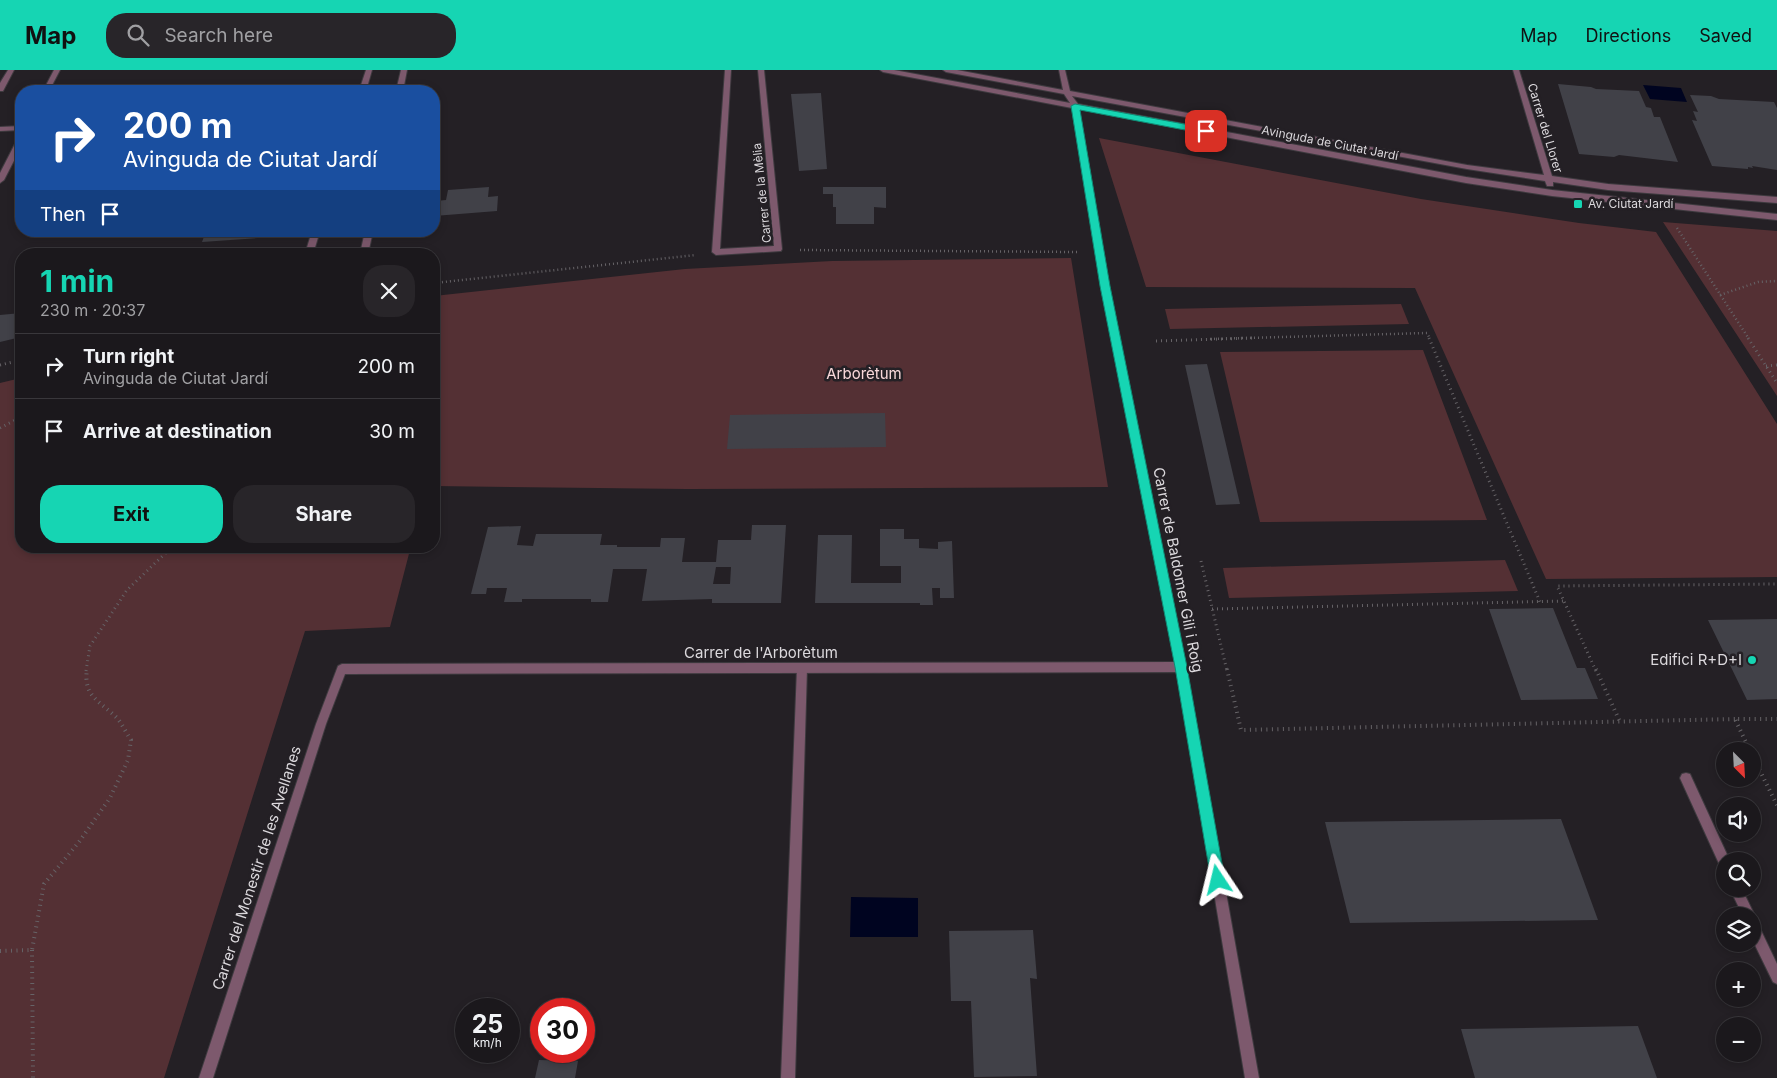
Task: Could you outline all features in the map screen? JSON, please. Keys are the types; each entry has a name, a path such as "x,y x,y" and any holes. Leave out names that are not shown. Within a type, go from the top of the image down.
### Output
{"street":[{"path":"0,89 12,70"},
{"path":"49,85 57,70"},
{"path":"364,85 369,70"},
{"path":"400,85 404,70"},
{"path":"716,252 728,70"},
{"name":"Carrer de la Mèlia","path":"716,252 778,249 761,70"},
{"name":"Avinguda de Ciutat Jardí","path":"883,70 1466,180 1552,193 1777,217"},
{"name":"Avinguda de Ciutat Jardí","path":"946,70 1457,166 1608,187 1777,200"},
{"name":"Carrer de Baldomer Gili i Roig","path":"1062,70 1067,93 1075,106 1100,252 1181,667 1252,1078"},
{"name":"Carrer del Llorer","path":"1516,70 1552,193"},
{"path":"0,129 15,128"},
{"path":"0,180 15,151"},
{"name":"Carrer de l'Arborètum","path":"342,669 1181,667"},
{"path":"788,1078 802,668"},
{"name":"Carrer del Monestir de les Avellanes","path":"206,1078 318,734 342,669"},
{"path":"1686,778 1720,852"},
{"path":"1761,943 1777,978"}],"path":[{"path":"1677,228 1777,383"},
{"path":"778,249 1100,252"},
{"path":"440,282 716,252"},
{"path":"1720,295 1758,282 1777,281"},
{"path":"1156,341 1427,333 1540,602"},
{"path":"0,365 15,361"},
{"path":"1766,366 1777,365"},
{"path":"0,428 15,420"},
{"path":"33,1078 32,950 44,884 79,842 110,798 128,760 131,740 116,717 97,703 85,681 90,646 127,590 166,553"},
{"path":"1201,561 1241,730 1777,719"},
{"path":"1620,722 1557,586 1777,584"},
{"path":"1212,610 1564,601"},
{"path":"1735,719 1746,742"},
{"path":"1761,774 1777,805"},
{"path":"0,951 32,950"}],"green space":[{"path":"1099,138 1421,199 1579,223 1656,232 1777,424 1777,577 1546,579 1415,288 1146,287"},
{"path":"1663,222 1777,231 1777,396"},
{"name":"Arborètum","path":"1071,258 1108,487 687,489 440,486 440,295 685,269 832,261"},
{"path":"1401,304 1409,324 1170,329 1165,309"},
{"path":"1423,350 1487,520 1260,522 1220,352"},
{"path":"15,379 15,553 409,553 390,627 305,631 164,1078 0,1078 0,383"},
{"path":"1505,560 1518,591 1229,598 1223,568"}],"water":[{"path":"1643,85 1681,88 1687,102 1650,99"},
{"path":"851,897 918,898 918,937 850,937"}],"building":[{"path":"1558,84 1596,89 1639,91 1646,107 1651,108 1654,117 1660,117 1678,162 1619,155 1614,157 1579,154"},
{"path":"821,93 827,169 799,171 791,94"},
{"path":"1690,95 1711,96 1719,99 1774,102 1777,108 1777,170 1752,166 1753,168 1748,167 1748,169 1712,166 1692,120 1697,121 1693,111 1698,112"},
{"path":"489,187 488,197 498,196 497,211 440,216 440,201 446,200 448,190"},
{"path":"823,187 886,187 886,208 874,207 874,224 836,224 836,207 833,207 833,194 823,194"},
{"path":"204,237 273,237 202,242"},
{"path":"15,314 15,338 0,342 0,315"},
{"path":"1207,364 1240,504 1216,505 1185,365"},
{"path":"885,413 886,447 727,449 730,415"},
{"path":"752,525 786,525 781,603 712,603 712,599 642,601 647,569 613,569 608,602 591,602 591,599 522,599 522,602 504,602 507,588 487,588 486,594 471,594 488,527 521,526 517,545 533,546 536,534 602,534 600,545 617,545 617,547 660,547 661,538 685,538 682,562 716,562 718,540 751,540","holes":["716,567 731,567 730,584 713,584"]},
{"path":"880,529 904,529 904,539 919,539 919,548 938,549 938,542 952,541 954,598 940,598 940,588 932,588 933,605 920,605 920,603 815,603 818,535 852,535 851,583 901,583 901,566 880,566"},
{"path":"1553,608 1577,668 1585,668 1598,699 1521,700 1489,609"},
{"name":"Edifici R+D+I","path":"1777,619 1777,699 1747,700 1708,620"},
{"path":"1561,819 1598,920 1350,923 1325,822"},
{"path":"1033,930 1037,979 1030,978 1037,1076 974,1077 971,1001 951,1001 949,931"},
{"path":"1638,1026 1657,1078 1475,1078 1461,1029"},
{"path":"538,1063 578,1063 575,1078 535,1078"}],"place":[{"name":"Av. Ciutat Jardí","path":"1578,204"},
{"name":"Edifici R+D+I","path":"1752,660"}],"route":[{"path":"1206,131 1075,106 1105,286 1181,667 1218,880"}]}
